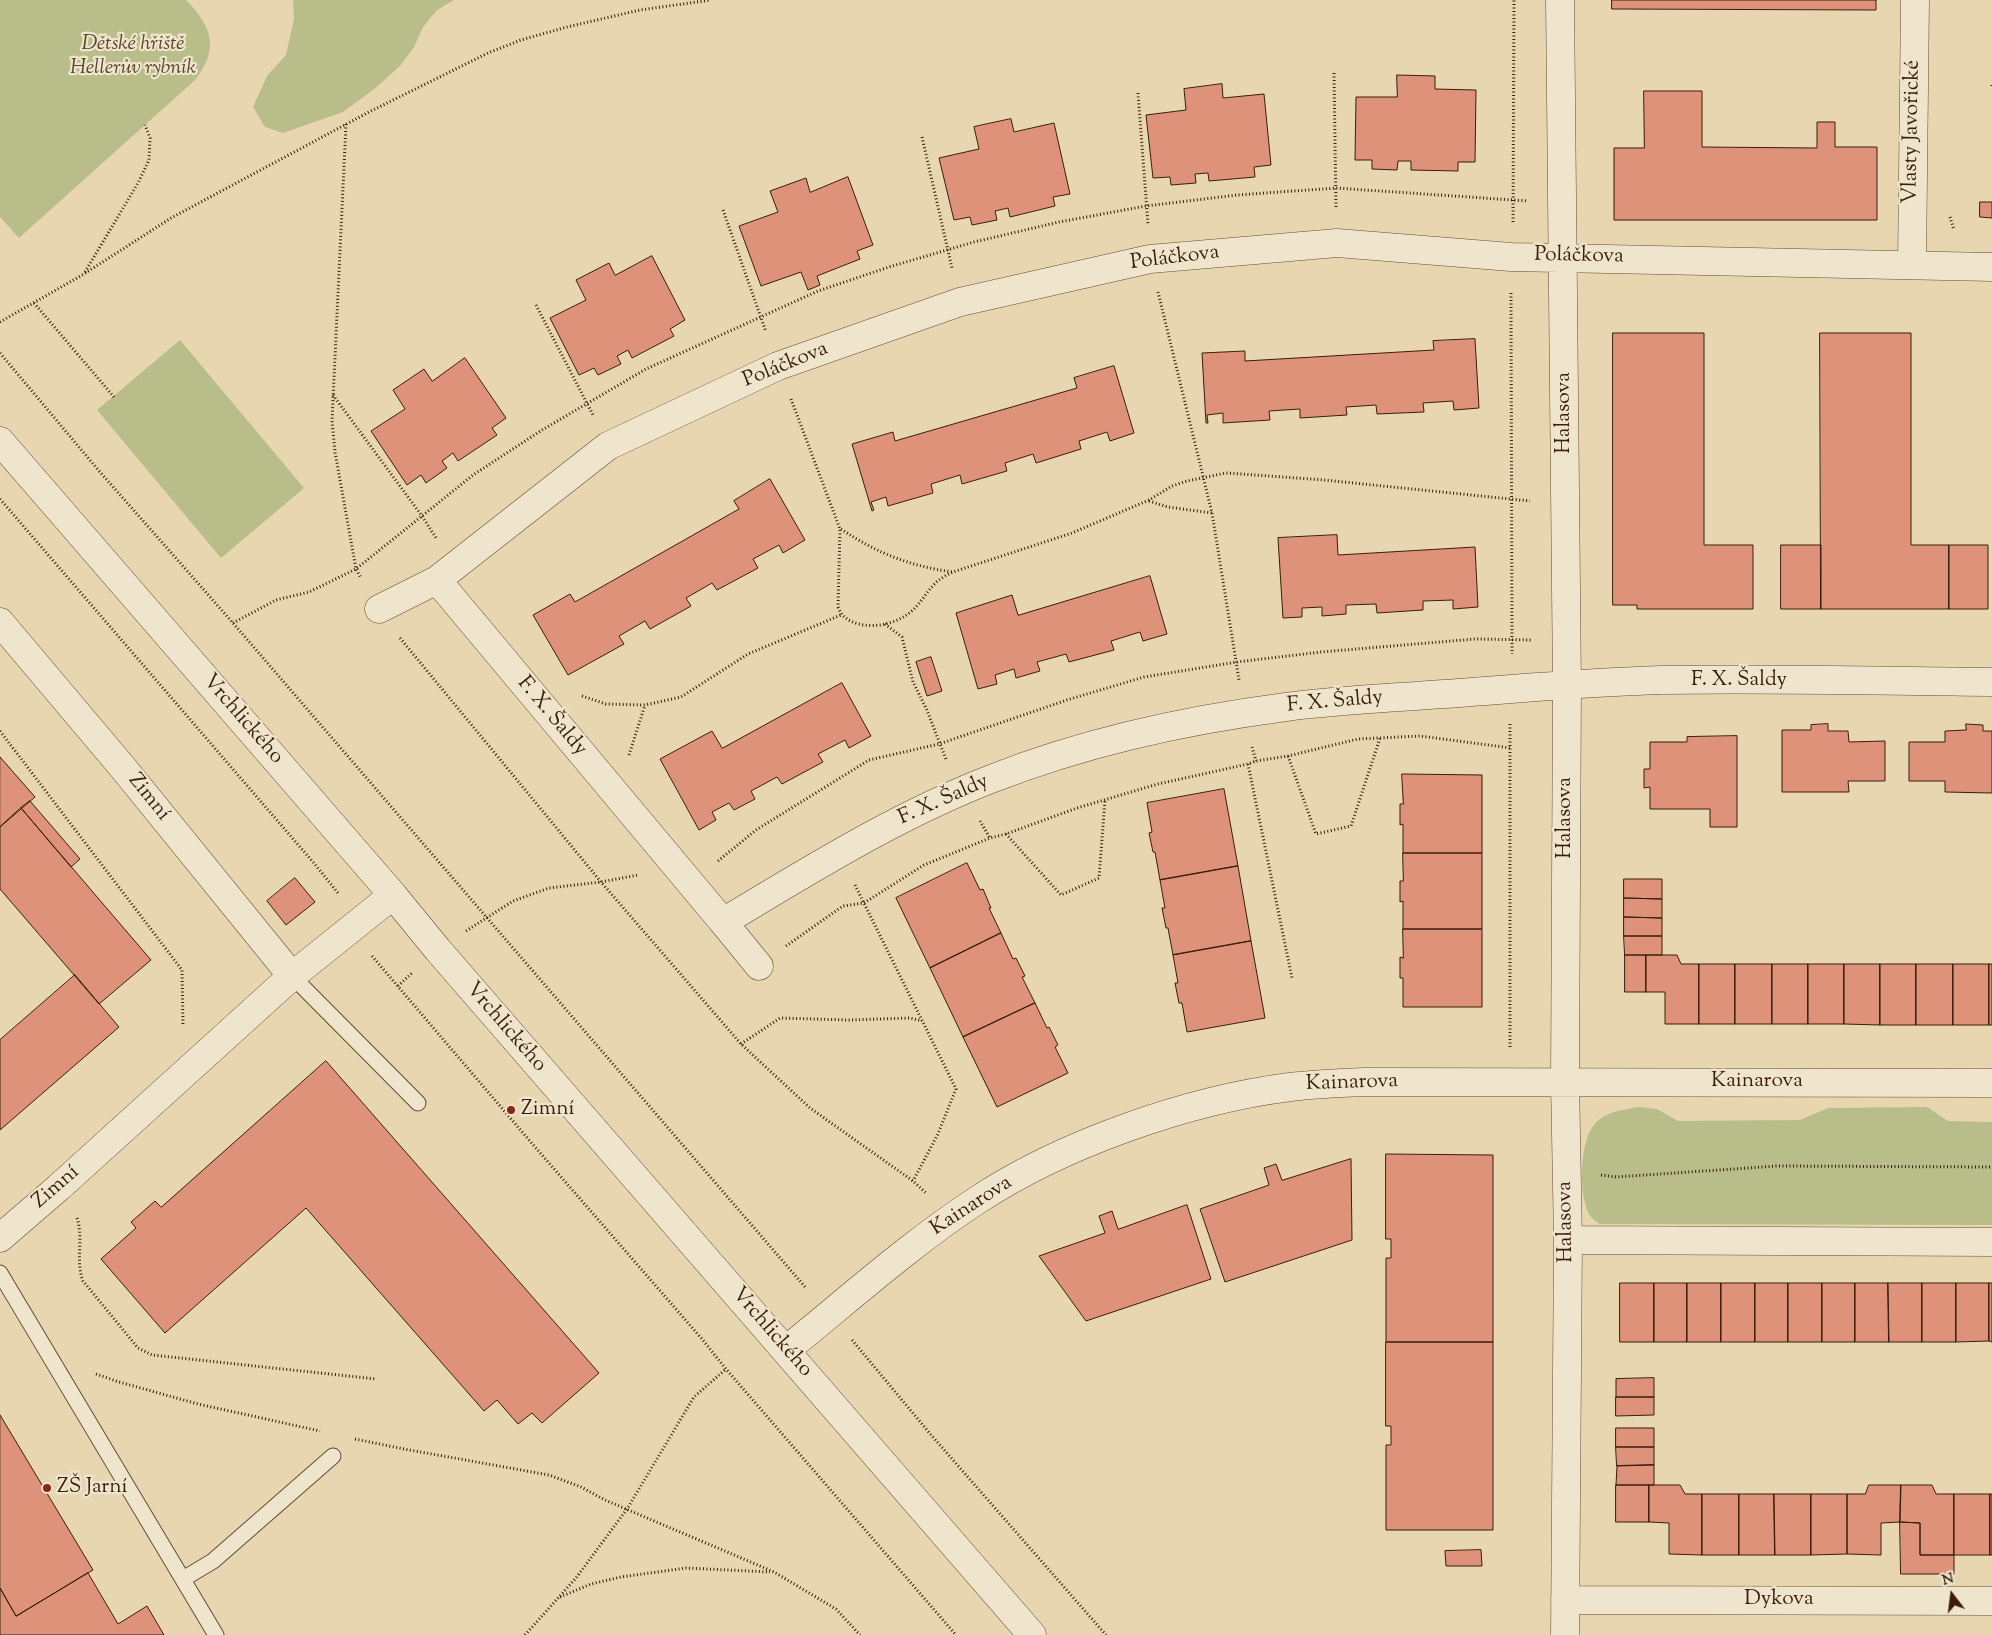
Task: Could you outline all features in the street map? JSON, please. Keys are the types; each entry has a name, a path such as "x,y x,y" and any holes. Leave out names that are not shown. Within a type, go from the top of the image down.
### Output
{"street":[{"name":"Halasova","path":"1560,0 1567,685 1564,1081 1568,1240 1565,1635"},
{"name":"Vlasty Javořické","path":"1912,264 1911,212 1915,0"},
{"name":"Poláčkova","path":"379,609 445,574 608,446 778,366 960,302 1150,259 1337,243 1510,257 1992,267"},
{"name":"Vrchlického","path":"0,441 1032,1635"},
{"name":"F. X. Šaldy","path":"445,574 617,794 759,966"},
{"name":"Zimní","path":"0,622 124,769 292,976"},
{"name":"F. X. Šaldy","path":"723,922 839,852 882,829 961,792 1027,766 1107,741 1243,714 1288,706 1567,685 1661,680 1992,682"},
{"name":"Zimní","path":"0,1238 58,1188 292,976 392,895"},
{"name":"Kainarova","path":"786,1350 924,1238 977,1200 1034,1168 1080,1147 1188,1107 1237,1096 1291,1087 1365,1082 1992,1083"},
{"path":"1568,1240 1992,1242"},
{"name":"Dykova","path":"1565,1600 1992,1601"}],"lane":[{"path":"292,976 418,1103"},
{"path":"0,1273 216,1635"},
{"path":"182,1579 213,1561 333,1456"}],"path":[{"path":"0,322 84,274 171,218 346,124 488,53 521,40 640,10 711,0"},
{"path":"1510,1081 1510,690 1513,640 1513,500 1510,257 1514,202 1514,0"},
{"path":"1334,74 1337,243"},
{"path":"1138,92 1150,259 1212,513 1237,662 1243,714 1256,761"},
{"path":"346,124 332,421 335,452 356,569 390,625 601,882 741,1044 810,1108 913,1181 952,1218"},
{"path":"84,274 138,183 148,160 150,138 145,125"},
{"path":"922,137 960,302"},
{"path":"723,210 778,366 840,529 838,598 841,615 851,621 868,626 885,624 902,618 916,607 939,580 953,572 1072,533 1149,500 1172,486 1203,476 1226,473 1324,480 1513,500 1565,503"},
{"path":"1911,212 1949,212 1952,229 1957,234"},
{"path":"34,303 114,397"},
{"path":"536,304 608,446"},
{"path":"0,353 100,472 227,616 830,1314 932,1436 1106,1635"},
{"path":"333,394 422,516 445,574"},
{"path":"0,500 338,892 334,912 956,1635"},
{"path":"1149,500 1168,507 1212,513"},
{"path":"840,529 868,547 902,561 926,568 953,572"},
{"path":"580,696 606,704 645,705 680,697 748,654 841,615"},
{"path":"885,624 902,637 913,682 926,708 961,792 990,838"},
{"path":"617,794 645,705"},
{"path":"0,731 182,970 184,1035"},
{"path":"759,966 843,906 864,903 924,865 990,838 1077,808 1158,784 1358,739 1420,736 1511,748"},
{"path":"1288,756 1316,834 1351,826 1380,738"},
{"path":"1248,764 1292,978"},
{"path":"1006,834 1060,894 1099,878 1105,800"},
{"path":"839,852 956,1088 938,1134 913,1181"},
{"path":"486,917 513,901 549,888 601,882 677,867"},
{"path":"741,1044 780,1018 849,1020 910,1018 922,1021"},
{"path":"1566,1168 1616,1177 1777,1166 1992,1167"},
{"path":"58,1188 74,1210 79,1225 79,1270 83,1281 138,1348 152,1355 376,1379"},
{"path":"91,1369 98,1375 112,1380 163,1394 329,1433"},
{"path":"525,1635 559,1597 627,1509 694,1397 726,1369"},
{"path":"348,1437 549,1475 774,1572 836,1609 860,1635"},
{"path":"559,1597 591,1584 621,1577 686,1568 774,1572"}],"green space":[{"name":"Dětské hřiště Hellerův rybník","path":"0,0 186,0 202,20 210,39 208,59 195,80 19,238 0,217"},
{"path":"293,0 454,0 437,10 423,27 414,47 400,66 373,90 343,112 283,133 265,127 253,107 267,76 286,55 294,19"},
{"path":"180,340 304,488 221,558 97,410"},
{"path":"1639,1107 1657,1109 1678,1121 1800,1120 1828,1108 1927,1107 1948,1121 1992,1122 1992,1225 1600,1224 1591,1217 1584,1197 1582,1171 1585,1144 1589,1133 1598,1120 1615,1112"}],"building":[{"path":"1612,0 1876,0 1876,10 1612,9"},
{"path":"1397,75 1435,76 1435,89 1476,90 1475,162 1458,162 1458,171 1411,170 1411,161 1398,161 1397,170 1372,169 1372,160 1355,160 1356,97 1397,97"},
{"path":"1222,84 1223,98 1264,94 1271,165 1254,167 1255,177 1209,181 1208,173 1195,174 1196,183 1171,185 1170,177 1153,178 1146,115 1186,110 1184,89"},
{"path":"1644,91 1702,91 1702,147 1817,148 1817,122 1835,122 1835,147 1877,147 1877,220 1614,220 1614,148 1644,148"},
{"path":"1011,119 1014,132 1054,123 1070,194 1053,197 1055,206 1010,217 1008,208 995,211 997,220 972,225 970,217 954,220 939,158 979,149 974,127"},
{"path":"848,177 873,245 857,251 860,259 817,276 820,285 808,290 801,272 761,286 739,226 778,212 770,191 806,178 810,192"},
{"path":"1980,202 1992,202 1992,218 1980,217"},
{"path":"652,256 685,320 670,329 674,336 632,358 628,350 617,356 621,364 598,375 594,368 579,375 550,318 586,300 576,280 609,263 615,275"},
{"path":"1613,333 1704,333 1704,545 1753,545 1753,609 1637,609 1637,605 1613,605"},
{"path":"1820,333 1911,333 1911,545 1949,545 1949,609 1821,609"},
{"path":"1475,339 1479,408 1454,410 1453,401 1423,403 1424,412 1377,414 1376,405 1346,407 1347,415 1300,418 1300,409 1269,411 1270,420 1223,423 1223,413 1207,415 1208,423 1206,423 1202,353 1245,351 1245,361 1434,350 1433,341"},
{"path":"465,358 506,418 492,428 497,435 458,461 453,453 442,461 447,468 426,483 421,475 407,485 371,431 405,409 393,390 424,369 432,381"},
{"path":"1114,366 1134,433 1110,441 1107,432 1079,441 1081,449 1036,463 1033,454 1005,463 1007,471 962,484 960,475 931,484 933,493 888,506 886,497 871,502 874,510 872,511 852,444 893,432 895,441 1077,388 1074,378"},
{"path":"770,479 805,540 783,553 779,545 753,559 758,568 717,590 712,583 686,598 691,606 650,629 645,621 619,636 624,644 568,675 533,615 570,594 575,602 739,509 734,501"},
{"path":"1337,535 1338,555 1475,547 1478,607 1453,609 1453,600 1423,601 1423,610 1377,613 1376,604 1346,605 1346,614 1322,616 1322,607 1302,608 1302,617 1283,618 1278,538"},
{"path":"1781,545 1821,545 1821,609 1781,609"},
{"path":"1949,545 1988,545 1988,609 1949,609"},
{"path":"1150,576 1167,634 1143,641 1140,632 1111,641 1114,650 1069,662 1066,654 1037,662 1040,671 1016,678 1014,669 995,675 997,684 978,689 956,613 1012,595 1018,615"},
{"path":"931,657 942,691 927,696 916,662"},
{"path":"842,683 871,736 849,748 845,740 818,754 823,762 782,784 777,777 751,791 755,799 734,810 729,803 712,812 716,820 699,830 660,759 712,731 722,748"},
{"path":"1828,724 1828,731 1848,731 1849,742 1885,741 1885,781 1848,781 1849,792 1782,792 1782,730 1811,730 1811,725"},
{"path":"1966,724 1983,725 1983,731 1992,731 1992,793 1945,792 1945,781 1909,781 1909,742 1945,742 1945,731 1966,730"},
{"path":"1737,736 1737,827 1710,827 1710,809 1650,809 1650,787 1644,788 1644,769 1650,769 1650,742 1687,742 1687,737"},
{"path":"0,757 35,797 0,827"},
{"path":"1402,774 1482,775 1482,853 1403,853 1403,824 1400,825 1400,804 1403,804"},
{"path":"1224,789 1238,866 1160,880 1155,852 1153,852 1149,833 1152,832 1147,803"},
{"path":"30,801 80,859 71,867 21,808"},
{"path":"21,808 151,960 99,1004 0,889 0,827"},
{"path":"1403,853 1482,853 1482,929 1403,929 1403,901 1400,902 1400,881 1403,881"},
{"path":"967,863 980,890 983,889 991,908 989,908 1001,933 930,968 896,898"},
{"path":"1238,866 1251,941 1173,955 1162,908 1165,908 1160,880"},
{"path":"295,878 315,902 286,925 267,901"},
{"path":"1624,879 1662,879 1662,899 1624,898"},
{"path":"1624,898 1662,899 1662,918 1624,917"},
{"path":"1624,917 1662,918 1662,936 1624,936"},
{"path":"1403,929 1482,929 1482,1007 1403,1007 1403,978 1400,978 1400,957 1403,958"},
{"path":"1001,933 1013,959 1016,958 1025,976 1022,977 1035,1003 963,1037 930,968"},
{"path":"1624,936 1662,936 1662,955 1625,955"},
{"path":"1251,941 1265,1018 1187,1032 1182,1003 1179,1003 1175,983 1178,983 1173,955"},
{"path":"1625,955 1646,955 1646,992 1625,992"},
{"path":"1646,955 1677,955 1681,964 1699,964 1699,1024 1665,1024 1665,992 1646,992"},
{"path":"1699,964 1735,964 1735,1024 1699,1024"},
{"path":"1735,964 1772,964 1772,1024 1735,1024"},
{"path":"1772,964 1808,964 1808,1024 1772,1024"},
{"path":"1808,964 1844,964 1844,1024 1808,1024"},
{"path":"1844,964 1880,964 1880,1025 1844,1024"},
{"path":"1880,964 1916,964 1916,1025 1880,1025"},
{"path":"1916,964 1953,964 1953,1025 1916,1025"},
{"path":"1953,964 1989,964 1989,1025 1953,1025"},
{"path":"1989,964 1992,964 1992,1025 1989,1025"},
{"path":"75,975 119,1027 0,1130 0,1040"},
{"path":"1035,1003 1058,1045 1055,1047 1068,1073 997,1107 963,1037"},
{"path":"326,1061 599,1373 542,1423 532,1413 518,1424 497,1400 484,1411 306,1208 165,1333 101,1259 136,1228 131,1222 155,1201 161,1207"},
{"path":"1386,1154 1493,1155 1493,1342 1386,1342 1386,1258 1391,1258 1391,1239 1386,1239"},
{"path":"1351,1159 1352,1240 1225,1282 1200,1209 1269,1185 1264,1168 1276,1164 1282,1180"},
{"path":"1187,1205 1211,1279 1086,1321 1039,1256 1105,1233 1099,1216 1112,1211 1118,1229"},
{"path":"1620,1283 1654,1283 1654,1342 1620,1342"},
{"path":"1654,1283 1687,1283 1687,1342 1654,1342"},
{"path":"1687,1283 1721,1283 1721,1342 1687,1342"},
{"path":"1721,1283 1755,1283 1755,1342 1721,1342"},
{"path":"1755,1283 1788,1283 1788,1342 1755,1342"},
{"path":"1788,1283 1822,1283 1822,1342 1788,1342"},
{"path":"1822,1283 1855,1283 1855,1342 1822,1342"},
{"path":"1855,1283 1888,1283 1889,1342 1855,1342"},
{"path":"1888,1283 1922,1283 1922,1342 1889,1342"},
{"path":"1922,1283 1956,1283 1956,1342 1922,1342"},
{"path":"1956,1283 1989,1283 1989,1341 1956,1342"},
{"path":"1989,1283 1992,1283 1992,1342 1989,1341"},
{"path":"1386,1342 1493,1342 1493,1530 1386,1530 1386,1445 1391,1445 1391,1426 1386,1426"},
{"path":"1654,1378 1654,1397 1616,1397 1616,1379"},
{"path":"1616,1397 1654,1397 1654,1415 1616,1416"},
{"path":"0,1415 93,1570 16,1616 0,1588"},
{"path":"1616,1428 1654,1428 1654,1447 1616,1447"},
{"path":"1616,1447 1654,1447 1654,1465 1617,1466"},
{"path":"1654,1465 1654,1485 1616,1485 1617,1466"},
{"path":"1616,1485 1649,1485 1649,1522 1616,1522"},
{"path":"1649,1485 1680,1485 1685,1494 1702,1494 1702,1555 1669,1554 1669,1523 1649,1522"},
{"path":"1869,1485 1901,1485 1900,1522 1881,1523 1881,1555 1847,1554 1847,1494 1865,1494"},
{"path":"1901,1485 1932,1485 1936,1494 1954,1494 1954,1555 1920,1555 1920,1523 1900,1522"},
{"path":"1702,1494 1739,1494 1739,1555 1702,1555"},
{"path":"1739,1494 1774,1494 1775,1555 1739,1555"},
{"path":"1774,1494 1811,1494 1811,1555 1775,1555"},
{"path":"1811,1494 1847,1494 1847,1554 1811,1555"},
{"path":"1954,1494 1990,1494 1990,1555 1954,1555"},
{"path":"1990,1494 1992,1494 1992,1555 1990,1555"},
{"path":"1900,1522 1920,1523 1920,1555 1954,1555 1954,1574 1901,1574"},
{"path":"1481,1550 1482,1566 1446,1566 1445,1551"},
{"path":"88,1573 118,1624 147,1606 164,1635 0,1635 0,1588 16,1616"}],"place":[{"name":"Zimní","path":"511,1110"},
{"name":"ZŠ Jarní","path":"47,1488"}]}
